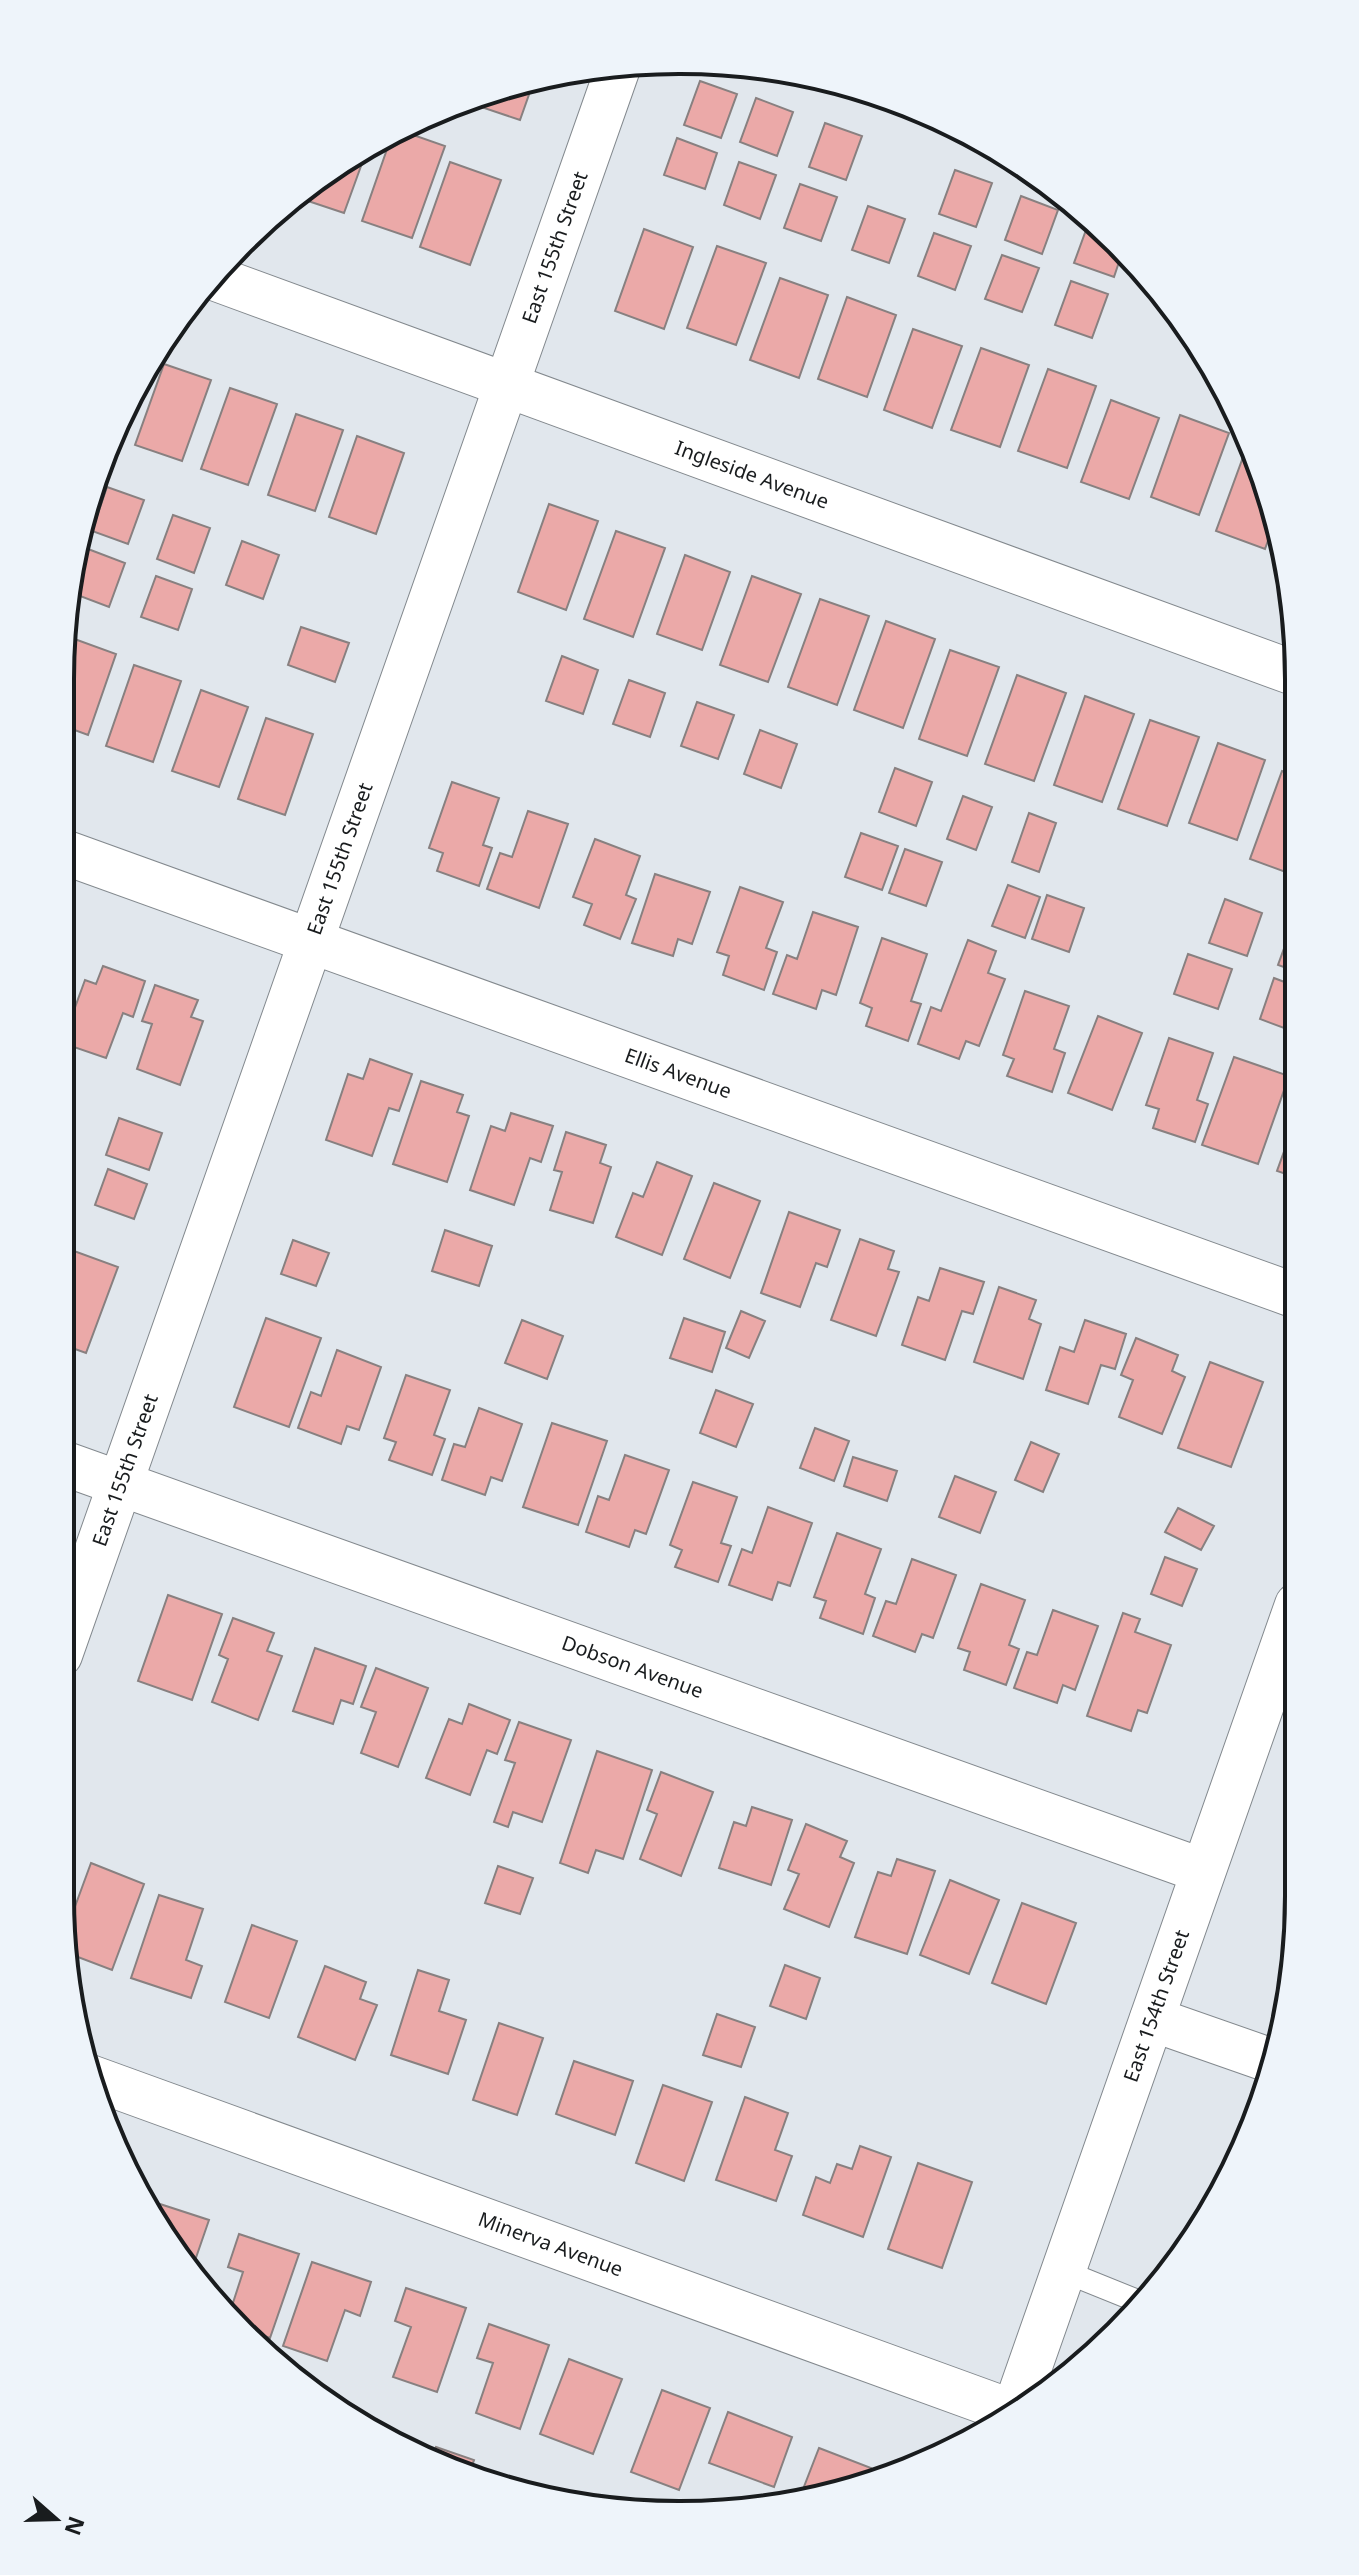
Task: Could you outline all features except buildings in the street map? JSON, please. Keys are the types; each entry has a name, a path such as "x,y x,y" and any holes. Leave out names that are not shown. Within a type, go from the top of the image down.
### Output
{"street":[{"name":"East 155th Street","path":"74,1615 615,78"},
{"name":"Ingleside Avenue","path":"223,281 1285,670"},
{"name":"Ellis Avenue","path":"74,856 1285,1292"},
{"name":"Dobson Avenue","path":"74,1467 1203,1871"},
{"name":"East 154th Street","path":"1019,2397 1285,1639"},
{"path":"1152,2019 1262,2058"},
{"name":"Minerva Avenue","path":"104,2082 1002,2408"}],"lane":[{"path":"1063,2271 1132,2299"}]}
